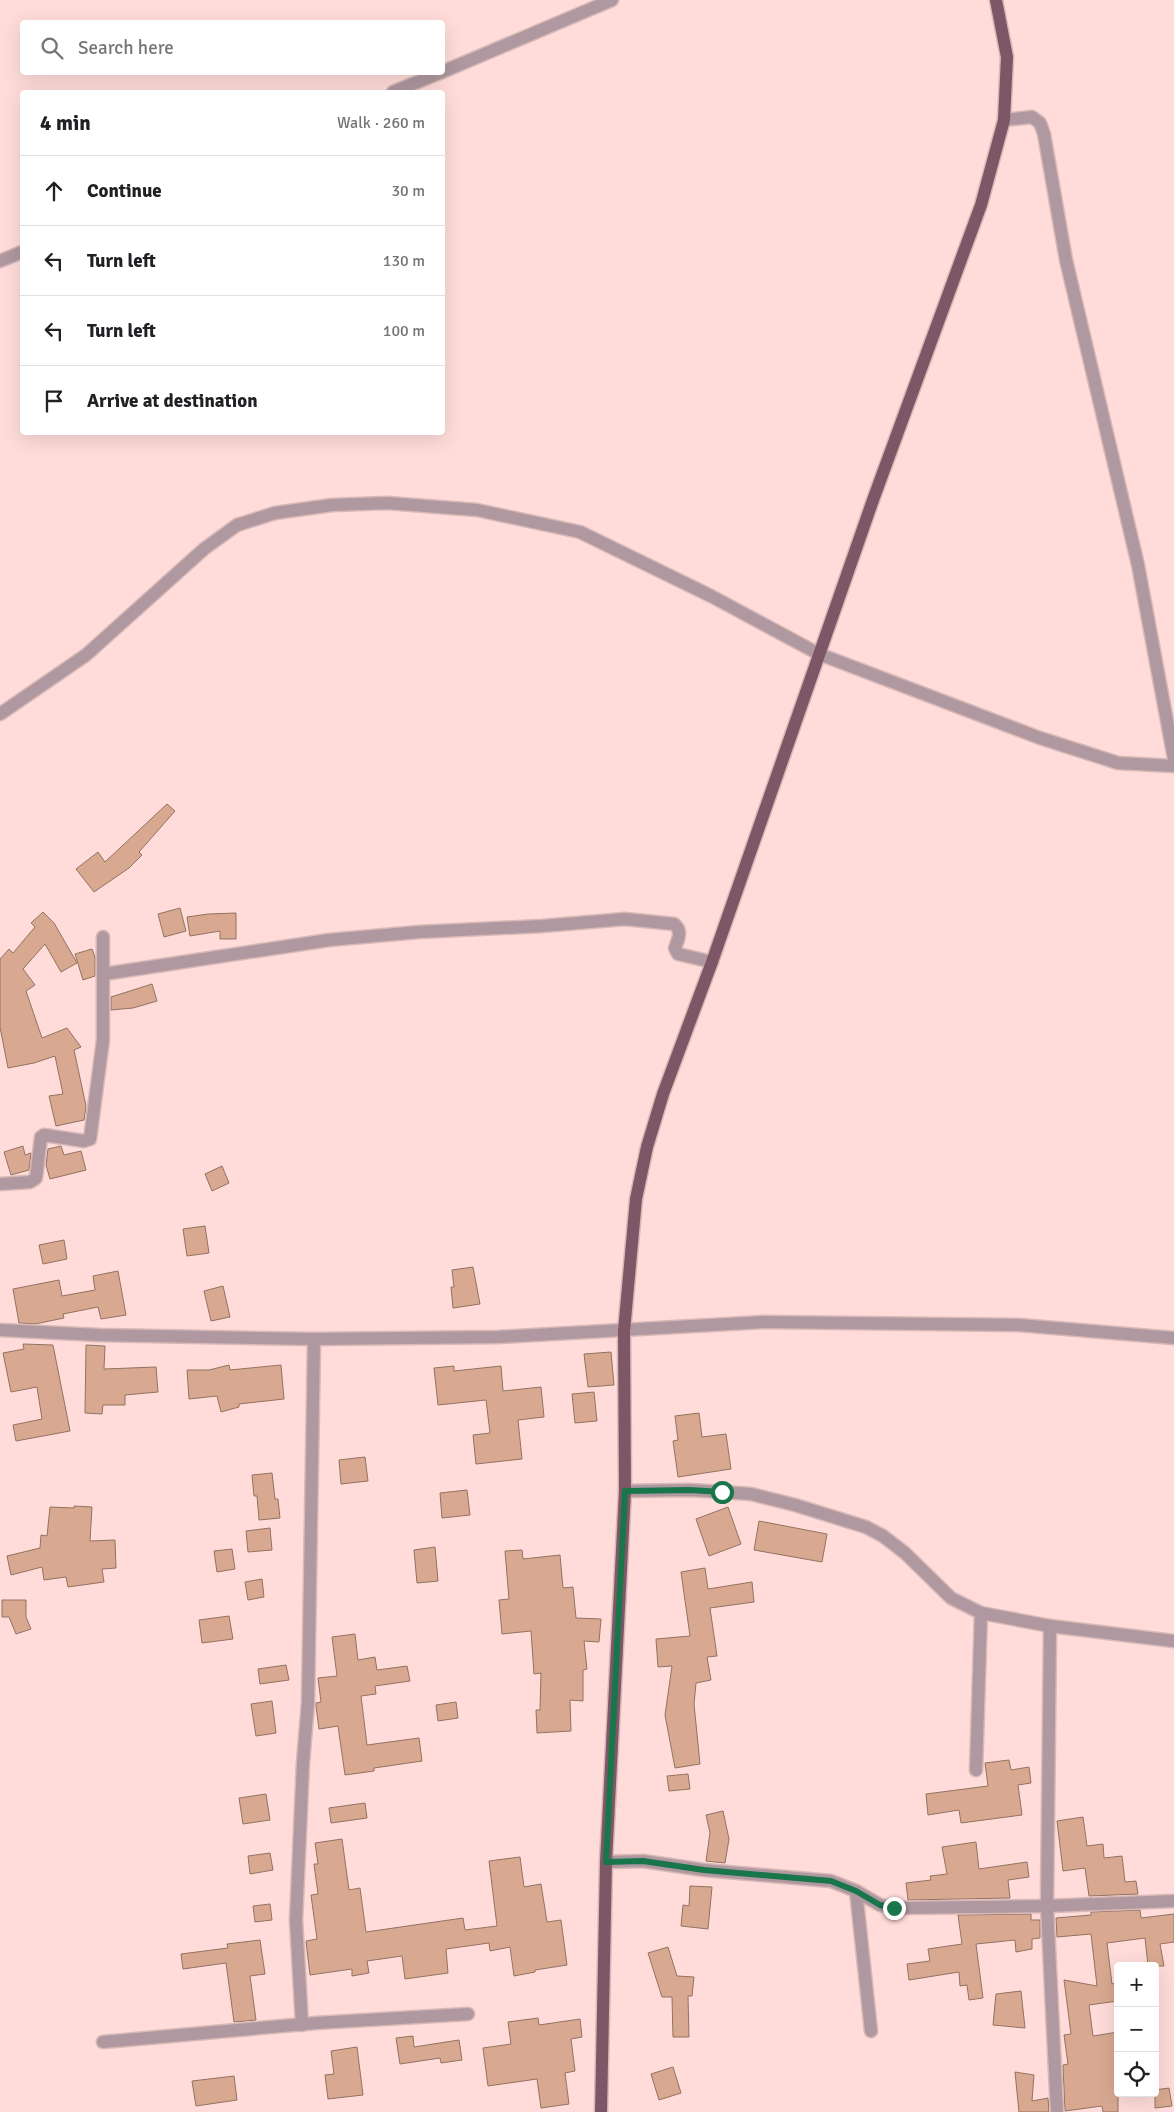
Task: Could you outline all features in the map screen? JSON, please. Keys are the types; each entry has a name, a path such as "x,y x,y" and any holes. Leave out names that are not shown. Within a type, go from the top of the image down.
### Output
{"main road":[{"path":"601,2112 606,1862 625,1491 624,1331 636,1199 647,1147 663,1094 712,962 819,654 981,206 1004,120 1007,57 996,0"}],"street":[{"path":"445,71 612,0"},
{"path":"398,90 435,75"},
{"path":"1004,120 1032,117 1040,123 1044,134 1066,260 1138,565 1174,759"},
{"path":"0,261 20,253"},
{"path":"0,714 86,655 204,549 237,525 275,513 332,505 387,502 476,510 580,532 711,596 819,654 1040,738 1118,763 1174,766"},
{"path":"104,974 329,940 419,932 542,926 625,919 674,924 680,933 675,948 678,954 712,962"},
{"path":"0,1184 30,1182 36,1178 41,1137 44,1135 84,1141 90,1138 102,1040 104,937"},
{"path":"0,1330 99,1335 314,1339 498,1337 764,1322 804,1322 1019,1325 1174,1338"},
{"path":"302,2025 296,1920 303,1763 308,1702 314,1339"},
{"path":"625,1491 690,1490 751,1494 795,1505 866,1527 905,1553 951,1598 981,1612 1050,1626 1174,1641"},
{"path":"976,1770 981,1612"},
{"path":"1050,1626 1047,1906 1057,2112"},
{"path":"606,1862 643,1861 704,1870 831,1881 856,1891 880,1905 894,1908 1047,1906 1174,1901"},
{"path":"856,1891 871,2031"},
{"path":"103,2042 302,2025 468,2014"}],"building":[{"path":"167,804 175,811 139,852 142,855 129,868 94,892 76,869 98,852 105,862"},
{"path":"180,908 186,931 164,937 158,914"},
{"path":"43,912 54,923 77,963 61,972 45,944 23,969 35,985 26,991 42,1038 67,1028 81,1047 74,1050 86,1106 84,1120 56,1126 49,1096 63,1094 55,1056 34,1063 8,1068 0,1027 0,959 9,949 13,953 35,927 31,923"},
{"path":"236,913 236,939 220,939 220,931 190,936 187,917"},
{"path":"92,949 95,957 95,976 83,980 75,954"},
{"path":"152,984 157,1001 133,1008 111,1010 111,997"},
{"path":"23,1146 25,1155 31,1153 29,1170 11,1175 4,1152"},
{"path":"61,1146 64,1155 81,1151 86,1170 50,1179 46,1165 48,1149"},
{"path":"222,1166 229,1183 212,1191 205,1174"},
{"path":"205,1226 209,1253 187,1256 183,1229"},
{"path":"64,1240 67,1259 43,1264 39,1245"},
{"path":"473,1267 480,1304 453,1308 451,1287 454,1287 452,1270"},
{"path":"118,1271 126,1315 101,1319 98,1307 63,1314 64,1318 35,1324 19,1323 13,1289 59,1280 62,1296 95,1290 93,1276"},
{"path":"223,1286 230,1317 211,1321 204,1291"},
{"path":"23,1344 53,1345 70,1431 16,1441 13,1425 42,1419 37,1387 11,1392 3,1353 24,1349"},
{"path":"86,1345 105,1346 104,1369 156,1367 158,1392 125,1395 125,1405 103,1405 102,1414 85,1413"},
{"path":"611,1352 614,1385 588,1387 584,1354"},
{"path":"229,1365 230,1370 281,1365 284,1399 239,1404 239,1407 221,1412 217,1396 189,1399 187,1370 209,1370"},
{"path":"454,1366 454,1371 501,1366 503,1391 541,1387 544,1417 518,1420 522,1459 476,1464 473,1435 490,1433 486,1400 438,1405 434,1368"},
{"path":"594,1392 597,1421 575,1423 572,1394"},
{"path":"699,1413 702,1437 726,1434 731,1469 678,1477 673,1441 678,1440 675,1416"},
{"path":"365,1457 368,1481 341,1484 339,1460"},
{"path":"272,1473 275,1499 278,1499 280,1518 259,1520 257,1496 254,1496 252,1475"},
{"path":"467,1490 470,1515 442,1518 440,1493"},
{"path":"74,1506 92,1507 90,1541 115,1540 116,1568 102,1569 104,1582 68,1587 66,1577 44,1580 42,1567 11,1575 7,1556 40,1548 41,1535 47,1536 50,1507 74,1508"},
{"path":"728,1507 741,1544 709,1556 696,1519"},
{"path":"759,1521 827,1534 822,1562 754,1550"},
{"path":"270,1528 272,1550 248,1552 246,1531"},
{"path":"435,1547 438,1581 417,1583 414,1550"},
{"path":"232,1549 235,1569 217,1572 214,1551"},
{"path":"522,1550 523,1559 560,1555 563,1588 573,1587 576,1618 601,1619 599,1642 584,1641 587,1669 583,1670 583,1701 570,1700 571,1731 537,1733 536,1710 540,1710 541,1673 534,1674 531,1631 502,1634 499,1600 509,1599 505,1551"},
{"path":"705,1568 708,1589 752,1582 754,1602 710,1608 717,1656 707,1657 711,1680 696,1683 694,1704 700,1764 675,1768 665,1715 672,1666 658,1667 656,1639 690,1636 681,1572"},
{"path":"262,1579 264,1597 248,1600 245,1582"},
{"path":"2,1600 26,1600 26,1617 31,1629 16,1634 9,1617 2,1617"},
{"path":"229,1616 233,1639 202,1643 199,1620"},
{"path":"355,1634 358,1660 375,1657 377,1670 407,1666 410,1681 375,1686 376,1694 361,1696 367,1745 419,1738 422,1761 374,1768 374,1771 345,1775 338,1726 319,1729 316,1706 316,1703 321,1702 318,1678 337,1676 332,1637"},
{"path":"286,1665 289,1680 260,1684 258,1669"},
{"path":"272,1701 276,1733 256,1736 251,1704"},
{"path":"456,1702 458,1718 438,1721 436,1705"},
{"path":"1009,1760 1011,1770 1029,1767 1031,1783 1018,1785 1022,1815 961,1823 959,1810 928,1815 926,1794 988,1786 985,1763"},
{"path":"688,1774 690,1789 669,1791 667,1776"},
{"path":"266,1794 270,1820 243,1824 239,1798"},
{"path":"365,1803 367,1818 331,1823 329,1808"},
{"path":"723,1811 729,1839 725,1863 706,1861 710,1833 706,1815"},
{"path":"1083,1817 1087,1846 1103,1844 1104,1858 1122,1856 1125,1882 1136,1881 1138,1894 1089,1896 1085,1868 1063,1871 1057,1821"},
{"path":"342,1839 349,1890 360,1888 366,1932 463,1918 465,1930 497,1926 489,1861 520,1857 524,1887 541,1884 547,1922 561,1920 567,1965 535,1970 535,1972 514,1976 510,1947 490,1951 489,1943 446,1949 448,1973 405,1979 402,1956 367,1961 369,1973 352,1976 352,1969 310,1975 306,1941 317,1939 311,1895 318,1894 314,1864 318,1864 315,1843"},
{"path":"976,1842 979,1869 1027,1862 1029,1877 1008,1880 1010,1898 908,1900 906,1883 931,1880 930,1876 947,1874 942,1847"},
{"path":"270,1853 273,1870 250,1874 248,1856"},
{"path":"690,1886 712,1887 708,1929 681,1926 683,1905 689,1906"},
{"path":"270,1904 272,1920 255,1922 253,1906"},
{"path":"1140,1910 1141,1918 1174,1914 1174,1942 1160,1944 1164,1966 1159,1966 1159,1962 1148,1962 1145,1938 1107,1943 1112,1984 1114,1984 1114,2002 1089,2005 1093,2036 1114,2033 1114,2097 1118,2097 1118,2112 1103,2112 1102,2106 1065,2111 1063,2065 1068,2064 1064,2035 1071,2034 1064,1980 1097,1986 1091,1934 1057,1937 1056,1918 1091,1915 1091,1912"},
{"path":"1031,1914 1031,1920 1040,1920 1040,1938 1032,1939 1032,1949 1016,1952 1015,1940 976,1944 983,1998 969,2000 967,1985 960,1986 959,1972 909,1980 907,1964 930,1961 928,1949 962,1944 958,1915"},
{"path":"260,1940 265,1974 250,1976 256,2020 234,2022 226,1963 183,1969 181,1954 228,1948 227,1944"},
{"path":"668,1947 677,1976 694,1977 692,1996 688,1996 689,2037 673,2037 672,1997 662,1997 648,1953"},
{"path":"1021,1991 1025,2028 993,2025 996,1994"},
{"path":"538,2018 539,2025 580,2019 582,2037 571,2039 575,2071 565,2073 569,2104 541,2108 537,2079 488,2086 483,2048 511,2044 508,2022"},
{"path":"413,2036 414,2047 459,2040 462,2060 441,2063 440,2058 400,2064 396,2038"},
{"path":"357,2047 363,2095 328,2099 325,2075 334,2074 331,2051"},
{"path":"673,2067 681,2093 659,2100 651,2074"},
{"path":"1015,2072 1034,2075 1032,2101 1048,2098 1049,2112 1019,2112"},
{"path":"234,2076 237,2100 196,2106 192,2081"},
{"path":"1169,2088 1172,2106 1155,2108 1155,2097 1159,2097 1159,2089"}],"route":[{"path":"722,1492 690,1490 625,1491 606,1862 643,1861 704,1870 831,1881 856,1891 880,1905 894,1908"}]}
